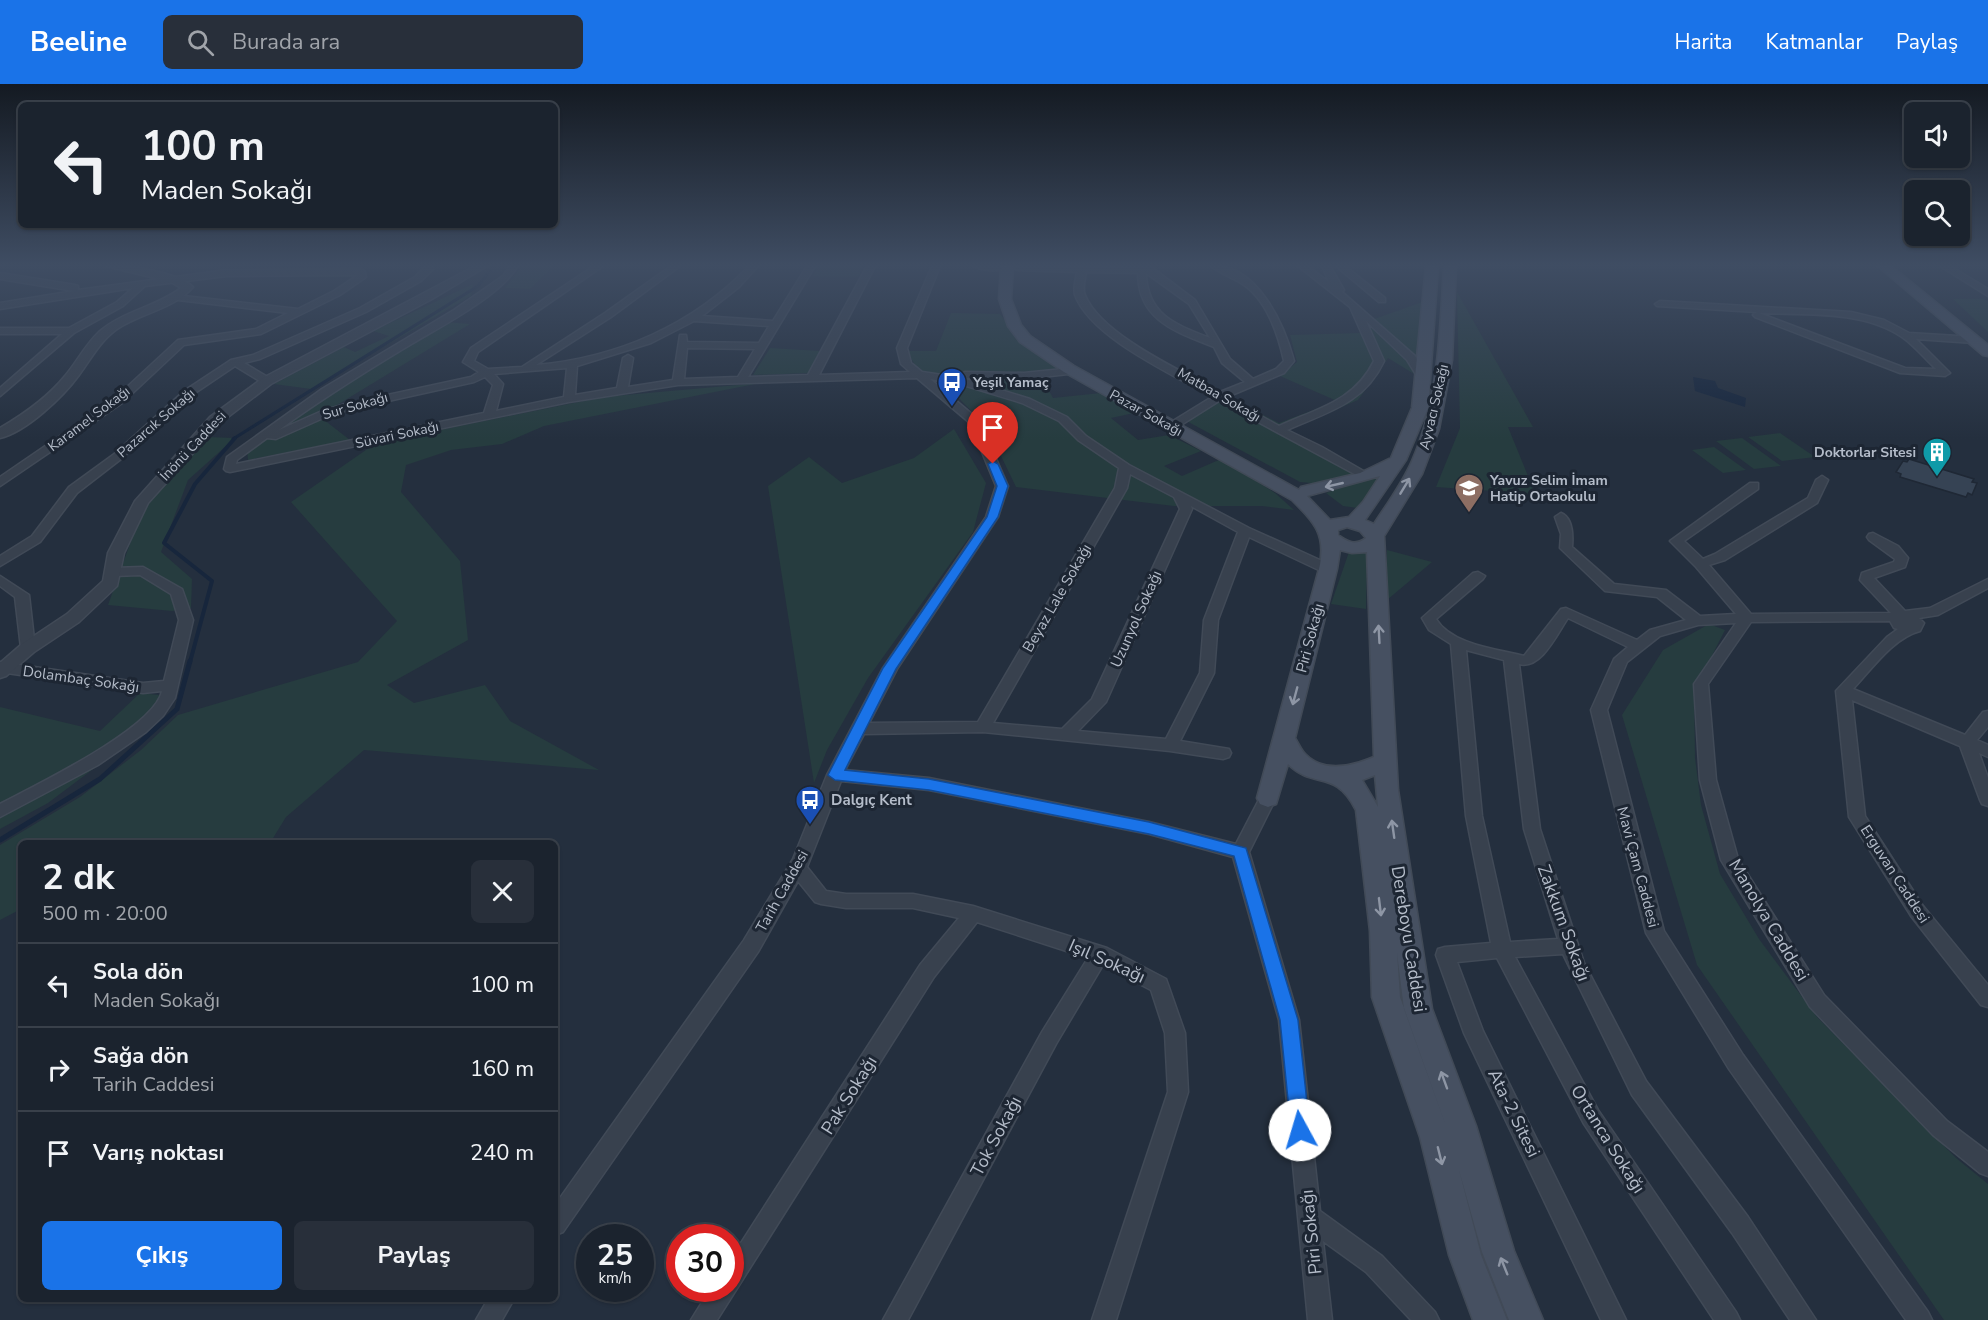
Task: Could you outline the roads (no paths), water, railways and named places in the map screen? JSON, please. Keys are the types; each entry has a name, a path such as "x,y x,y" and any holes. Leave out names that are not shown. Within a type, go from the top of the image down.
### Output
{"main road":[{"name":"Pazar Sokağı","path":"1014,324 1025,339 1043,354 1298,496 1319,517 1329,535"},
{"name":"Pazar Sokağı","path":"1028,324 1037,338 1118,392 1307,491 1350,522"},
{"name":"Ayvacı Sokağı","path":"1350,522 1369,506 1398,460 1420,408 1428,324"},
{"name":"Ayvacı Sokağı","path":"1375,538 1424,453 1444,376 1447,324"},
{"path":"1954,324 1988,352"},
{"path":"1972,324 1988,337"},
{"path":"1307,491 1366,476 1398,460"},
{"path":"1350,522 1368,528 1375,538 1367,546 1354,548 1340,544 1329,535 1333,525 1350,522"},
{"name":"Piri Sokağı","path":"1268,798 1328,569 1329,535"},
{"name":"Dereboyu Caddesi","path":"1375,538 1385,762 1418,1009 1461,1126 1498,1252 1526,1320"},
{"path":"1284,738 1297,760 1311,770 1341,776 1356,774 1385,762"},
{"path":"1268,798 1281,783 1311,770"},
{"name":"Dereboyu Caddesi","path":"1341,776 1357,789 1368,810 1383,931 1386,997 1435,1137 1465,1255 1490,1320"}],"street":[{"path":"0,393 71,331 84,324"},
{"path":"0,434 42,407 69,380 103,335 120,324"},
{"name":"Karamel Sokağı","path":"0,482 117,401 171,349 182,342 258,332 275,324"},
{"name":"Pazarcık Sokağı","path":"0,562 36,539 74,490 117,457 188,393 235,362 256,357 332,324"},
{"name":"İnönü Caddesi","path":"2,669 28,648 73,618 111,583 116,553 142,501 215,420 267,381 378,324"},
{"path":"231,459 326,391 438,324"},
{"path":"489,416 498,384 486,372 468,362 474,350 513,324"},
{"path":"524,369 594,324"},
{"name":"Sur Sokağı","path":"231,459 326,413 406,392 474,379 486,372 572,364 638,344 685,324"},
{"path":"742,380 776,324 772,324"},
{"path":"813,378 841,324"},
{"name":"Tarih Caddesi","path":"558,1220 751,946 797,867 835,775 890,668 992,517 1002,486 975,422 906,364 902,348 912,324"},
{"name":"Matbaa Sokağı","path":"1101,324 1122,341 1278,430 1366,476"},
{"path":"1171,324 1218,345"},
{"path":"1205,324 1226,361 1252,383"},
{"path":"1177,423 1221,396 1280,371 1289,361 1286,347 1274,324"},
{"path":"1278,430 1351,398 1373,374 1379,361 1362,324"},
{"name":"Ayvacı Sokağı","path":"1373,324 1411,358 1424,379"},
{"path":"1782,324 1904,371 1945,373 1907,336 1884,324"},
{"path":"678,382 684,345 682,326"},
{"path":"0,331 71,331"},
{"path":"1907,336 1974,340"},
{"path":"684,345 762,346"},
{"path":"622,391 628,358"},
{"path":"235,362 267,381"},
{"path":"569,399 572,364"},
{"path":"947,377 956,375 1015,377 1073,371"},
{"path":"917,375 947,377 1026,401 1063,419 1082,438 1125,467 1245,531 1328,569"},
{"name":"Süvari Sokağı","path":"231,459 230,469 569,399 678,382 917,375"},
{"name":"Beyaz Lale Sokağı","path":"982,727 1121,488 1125,467"},
{"path":"1701,564 1720,557 1813,500 1822,480"},
{"path":"1748,618 1701,564 1676,541 1754,486"},
{"name":"Uzunyol Sokağı","path":"1066,734 1098,702 1185,509 1179,495"},
{"path":"1561,518 1567,534 1566,548 1610,588 1661,593 1697,621"},
{"path":"1170,745 1184,722 1207,673 1211,620 1245,531"},
{"path":"1873,537 1893,549 1902,558 1900,564 1867,576 1867,580 1904,620"},
{"path":"0,811 117,746 161,708 168,699 186,620 177,592 143,571 113,572"},
{"path":"1478,576 1429,618 1432,626 1458,643 1526,661 1533,657 1566,612 1638,646"},
{"path":"0,580 22,595 28,648"},
{"path":"1988,583 1934,612 1904,620 1892,640 1844,691 1988,751"},
{"name":"Mavi Çam Caddesi","path":"1904,620 1748,618 1697,621 1655,633 1621,659 1599,710 1654,933 1736,1062 1920,1320"},
{"name":"Manolya Caddesi","path":"1748,618 1701,684 1708,780 1730,860 1817,1001 1940,1128 1988,1165"},
{"path":"1458,643 1474,816 1502,950"},
{"name":"Zakkum Sokağı","path":"1511,657 1532,829 1575,964 1639,1088 1740,1225 1804,1320"},
{"name":"Dolambaç Sokağı","path":"2,669 143,688 171,685"},
{"name":"Erguvan Caddesi","path":"1844,691 1857,817 1917,911 1988,999"},
{"path":"1967,742 1988,716"},
{"path":"860,729 982,727 1170,745 1223,753"},
{"path":"1967,742 1988,800"},
{"path":"835,775 929,784 1149,828 1240,852 1268,798"},
{"name":"Piri Sokağı","path":"1240,852 1289,1020 1320,1320"},
{"name":"Işıl Sokağı","path":"797,867 821,897 846,901 913,901 973,913 1100,954 1159,985 1174,1033 1178,1092 1104,1320"},
{"name":"Pak Sokağı","path":"744,1260 927,971 973,913"},
{"name":"Ata-2 Sitesi","path":"1569,946 1445,955 1474,1033 1614,1320"},
{"name":"Ortanca Sokağı","path":"1502,950 1591,1117 1728,1320"},
{"name":"Tok Sokağı","path":"895,1320 1049,1038 1100,954"},
{"path":"1310,1217 1374,1264 1427,1320"},
{"path":"488,1320 500,1302"},
{"path":"703,1320 716,1302"}],"water":[{"path":"1693,377 1715,381 1718,388 1746,398 1745,407 1695,391"}],"waterway":[{"path":"233,439 418,324"},
{"path":"190,662 212,581 164,543 195,484 235,438"},
{"path":"0,840 100,779 177,709 190,661"}],"place":[{"name":"Yeşil Yamaç","path":"952,408"},
{"name":"Doktorlar Sitesi","path":"1937,478"},
{"name":"Yavuz Selim İmam Hatip Ortaokulu","path":"1469,514"},
{"name":"Dalgıç Kent","path":"810,826"}]}
